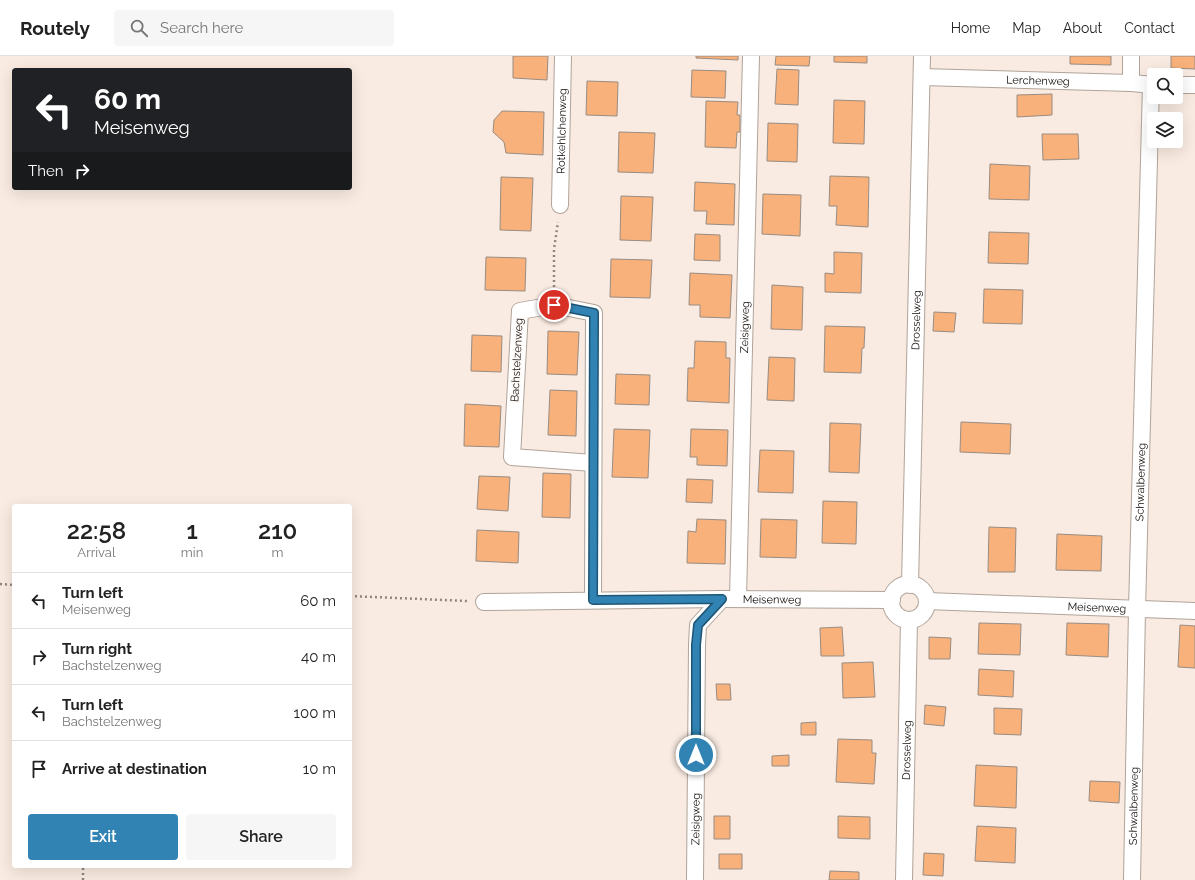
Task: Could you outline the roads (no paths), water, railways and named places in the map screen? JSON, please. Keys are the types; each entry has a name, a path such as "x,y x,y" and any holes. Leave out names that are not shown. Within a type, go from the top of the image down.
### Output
{"street":[{"name":"Rotkehlchenweg","path":"560,205 563,56"},
{"name":"Zeisigweg","path":"695,880 696,645 698,625 730,599 751,56"},
{"name":"Drosselweg","path":"910,585 922,56"},
{"path":"1131,56 1131,83"},
{"name":"Lerchenweg","path":"922,77 1147,85"},
{"path":"1183,85 1195,85"},
{"name":"Schwalbenweg","path":"1132,880 1137,609 1151,104"},
{"name":"Bachstelzenweg","path":"593,600 594,463 594,313 554,305 520,311 512,457 594,463"},
{"path":"906,585 910,585 920,588 926,596 927,601 925,611 922,615 918,618 909,620 898,616 892,606 892,600 898,589 906,585"},
{"name":"Meisenweg","path":"484,602 730,599 892,600"},
{"name":"Meisenweg","path":"927,601 1195,610"},
{"name":"Drosselweg","path":"904,880 909,620"}]}
